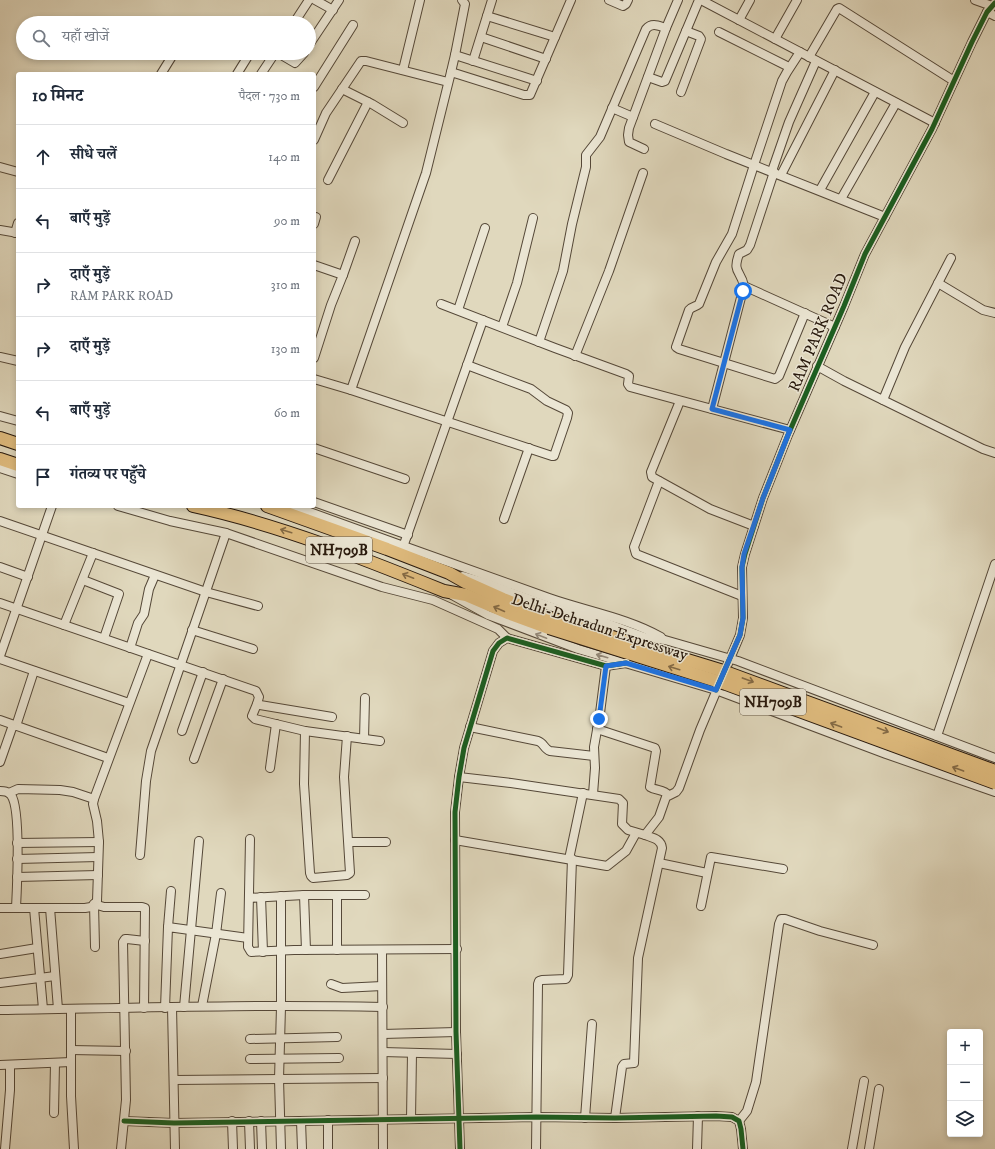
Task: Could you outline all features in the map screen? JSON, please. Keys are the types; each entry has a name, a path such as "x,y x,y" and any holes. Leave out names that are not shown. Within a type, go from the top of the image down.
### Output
{"highway":[{"path":"0,438 16,443"},
{"path":"0,459 16,464"},
{"name":"Delhi-Dehradun Expressway","path":"202,508 232,515 299,535 444,591 466,595 508,613 550,623 720,670 995,771"},
{"name":"Delhi-Dehradun Expressway","path":"273,508 449,572 465,582 550,623 726,684 995,783"}],"street":[{"path":"299,16 309,0"},
{"path":"315,0 333,10"},
{"path":"316,35 339,0"},
{"path":"403,70 420,0"},
{"path":"352,390 426,173 455,55 465,4 462,0"},
{"path":"474,60 492,0"},
{"path":"451,72 527,96 532,93 571,0"},
{"path":"609,0 623,6 628,0"},
{"path":"644,149 629,142 629,128 678,0"},
{"path":"648,77 662,82 665,81 686,31 702,0 935,123"},
{"path":"740,20 750,0"},
{"path":"775,39 797,0"},
{"path":"975,0 992,9"},
{"path":"712,409 744,286 743,280 736,271 739,254 747,250 750,245 776,173 789,122 813,59 837,9 839,8 954,81"},
{"name":"RAM PARK ROAD","path":"668,795 676,792 679,788 716,690 740,635 743,618 742,567 763,498 790,430 865,254 935,123 972,42 992,9"},
{"path":"488,16 555,37"},
{"path":"316,84 353,25"},
{"path":"539,342 563,271 572,224 586,167 586,155 600,137 646,29 648,26 654,25 666,28"},
{"path":"681,92 701,39 699,36 686,31"},
{"path":"719,32 789,67"},
{"path":"481,37 546,59"},
{"path":"800,52 789,67 782,81 732,234 716,262 699,304 689,310 676,347 724,364 772,379 778,379 804,313"},
{"path":"455,55 537,81"},
{"path":"162,72 170,60"},
{"path":"239,72 246,60"},
{"path":"262,72 270,60"},
{"path":"316,136 326,113 361,61 448,82"},
{"path":"776,173 835,70"},
{"path":"342,89 368,102 403,123"},
{"path":"820,190 875,92"},
{"path":"328,180 368,102"},
{"path":"842,199 896,103"},
{"path":"612,108 633,117"},
{"path":"655,124 885,217"},
{"path":"0,167 16,171"},
{"path":"575,356 609,271 643,173"},
{"path":"502,327 517,283 533,218"},
{"path":"458,310 486,228"},
{"path":"0,230 16,233"},
{"path":"316,352 331,305 355,241"},
{"path":"883,400 905,347 951,258"},
{"path":"316,266 343,275"},
{"path":"938,283 983,310 995,313"},
{"path":"744,286 835,327"},
{"path":"441,304 575,356 626,374 629,376 628,384 630,387 790,430"},
{"path":"403,547 483,320"},
{"path":"0,357 16,361"},
{"path":"316,380 554,456 567,418 568,413 566,410 547,400 531,389 467,365"},
{"path":"817,366 983,449 995,453"},
{"path":"680,401 651,472 652,477 710,509 754,526"},
{"path":"0,416 16,420"},
{"path":"504,519 528,448"},
{"path":"316,449 405,479"},
{"path":"0,468 16,473"},
{"path":"659,481 634,547 636,554 742,596"},
{"path":"316,503 408,535"},
{"path":"51,508 0,658 130,703"},
{"path":"125,508 226,533 382,587 433,600 498,629 507,638 606,666 626,663"},
{"path":"298,508 553,600 646,628 665,640"},
{"path":"0,521 206,592 258,606"},
{"path":"140,855 150,751 226,533"},
{"path":"64,625 93,553"},
{"path":"937,736 995,564"},
{"path":"0,567 28,577"},
{"path":"449,572 480,581 549,606 601,621 644,637 665,640 730,659 995,758"},
{"path":"130,648 138,623 144,614 149,589 155,575"},
{"path":"83,580 119,594 104,638"},
{"path":"444,591 488,616 578,649 716,690 886,754 995,792"},
{"path":"0,603 256,691 259,697 252,718 305,731 380,741"},
{"path":"192,630 253,649"},
{"path":"460,1149 456,1032 455,812 464,748 470,727 493,651 499,643 507,638"},
{"path":"95,947 94,904 98,896 98,842 94,799 148,654"},
{"path":"593,794 595,738 606,666"},
{"path":"0,762 34,671"},
{"path":"182,731 203,672"},
{"path":"194,759 223,679"},
{"path":"364,739 365,698"},
{"path":"257,704 332,717"},
{"path":"0,720 108,758"},
{"path":"270,768 276,724"},
{"path":"470,727 538,741 543,744 545,749 550,751 594,756"},
{"path":"597,729 655,748 656,751 650,787 663,791 668,795 665,799 659,817 645,835"},
{"path":"305,731 304,784 312,878 347,875 350,873 344,777 347,736"},
{"path":"459,777 593,794 619,799 623,804 622,824 628,830 656,839 662,844 638,958 634,1062 624,1064 622,1067 615,1118"},
{"path":"0,791 9,793 18,789 60,790 73,792 94,799"},
{"path":"9,793 12,796 15,805 17,843 16,908"},
{"path":"536,1149 538,984 539,981 542,980 566,979 568,974 570,859 583,793"},
{"path":"455,840 604,866 610,865 626,851 636,833"},
{"path":"250,839 249,950 254,952 263,952 281,950 456,949"},
{"path":"184,1007 199,841"},
{"path":"17,843 98,842"},
{"path":"349,842 386,842"},
{"path":"17,858 98,857"},
{"path":"701,906 710,859 712,857 783,869"},
{"path":"659,863 707,873"},
{"path":"17,877 98,875"},
{"path":"171,892 168,927 168,1007 174,1080 175,1149"},
{"path":"202,1006 216,934 221,893"},
{"path":"250,898 304,895 365,895"},
{"path":"304,895 306,950"},
{"path":"337,895 337,950"},
{"path":"281,896 281,1006 279,1059 281,1149"},
{"path":"261,897 263,952"},
{"path":"0,908 85,908 94,904 104,907 144,907 146,909 144,1008"},
{"path":"34,908 43,1009"},
{"path":"50,908 58,1009"},
{"path":"739,1121 747,1111 756,1082 767,994 781,919 873,945"},
{"path":"168,927 248,938"},
{"path":"121,1149 124,1121 126,1051 124,1008 124,940 145,941"},
{"path":"0,954 37,948"},
{"path":"382,950 383,1149"},
{"path":"0,983 55,976"},
{"path":"331,984 342,988 382,986"},
{"path":"0,1010 202,1006 382,1007"},
{"path":"71,1009 74,1149"},
{"path":"585,1118 592,1024"},
{"path":"383,1034 456,1032"},
{"path":"250,1039 337,1037"},
{"path":"71,1050 126,1051"},
{"path":"383,1052 457,1054"},
{"path":"411,1119 412,1052"},
{"path":"250,1059 339,1058"},
{"path":"0,1066 71,1062"},
{"path":"54,1113 55,1063"},
{"path":"5,1149 10,1090 10,1065"},
{"path":"174,1080 383,1078"},
{"path":"852,1149 864,1081"},
{"path":"869,1149 879,1089"},
{"path":"697,1149 698,1116"},
{"path":"124,1121 174,1123 459,1118 732,1117 739,1121 742,1129 743,1149"},
{"path":"328,1120 328,1149"},
{"path":"232,1121 233,1149"},
{"path":"249,1121 250,1149"},
{"path":"261,1121 262,1149"},
{"path":"301,1121 302,1149"}],"cycle path":[{"path":"716,690 740,635 743,618 742,567 745,554 763,498 788,435 865,254 932,129 987,12 995,3"},
{"path":"460,1149 456,1032 455,812 464,748 493,651 499,643 507,638 606,666 626,663"},
{"path":"124,1121 174,1123 536,1117 615,1118 716,1116 732,1117 739,1121 743,1149"}],"route":[{"path":"599,719 606,666 626,663 716,690 740,635 743,618 742,567 744,554 763,498 790,430 712,409 743,291"}]}
